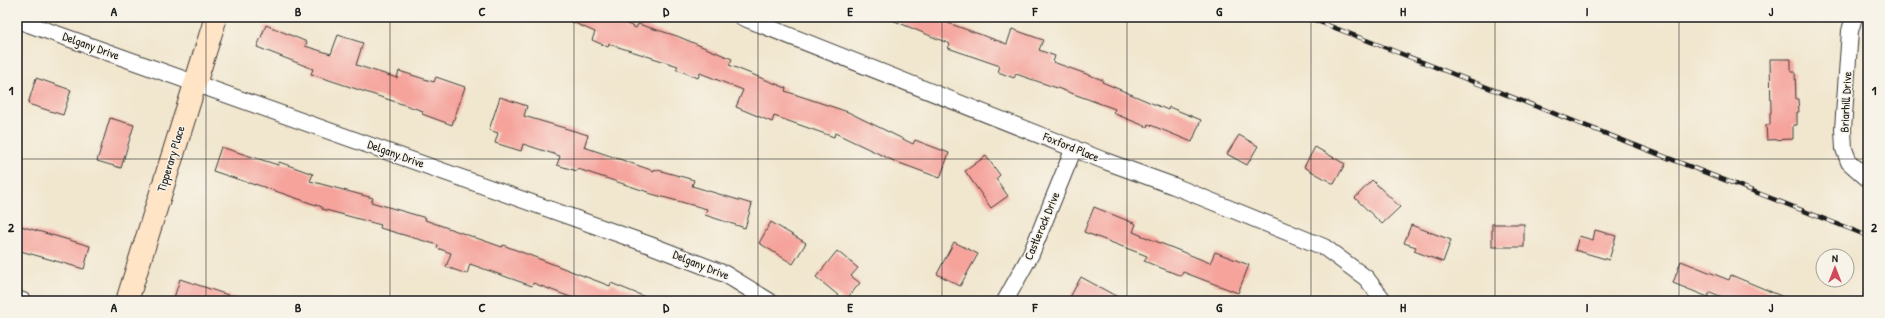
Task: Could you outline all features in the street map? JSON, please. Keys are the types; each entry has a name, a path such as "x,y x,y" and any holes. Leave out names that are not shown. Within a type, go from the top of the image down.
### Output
{"street":[{"name":"Tipperary Place","path":"127,301 216,17"},
{"name":"Foxford Place","path":"742,17 1174,186 1324,247 1366,278 1384,301"},
{"name":"Briarhill Drive","path":"1854,17 1850,30 1843,128 1844,149 1849,162 1868,179"},
{"name":"Delgany Drive","path":"17,20 697,262 725,274 769,301"},
{"name":"Castlerock Drive","path":"1005,301 1031,254 1074,148"},
{"path":"17,299 23,301"}],"building":[{"path":"561,17 612,17 636,28 638,24 677,36 732,59 729,65 786,88 785,91 848,112 913,144 915,140 949,153 940,178 894,161 835,133 834,137 774,116 772,122 736,107 743,90 700,73 698,78 676,69 678,66 609,44 608,47 592,40 595,32"},
{"path":"885,17 931,17 1007,44 1012,29 1043,40 1039,50 1055,56 1053,62 1103,80 1102,82 1168,110 1169,107 1201,120 1192,142 1148,124 1147,127 1113,113 1115,109 1060,89 1016,74 1014,78 998,72 1000,66 948,48 950,44"},
{"path":"266,25 307,42 305,46 331,54 338,35 363,43 356,65 397,78 399,71 434,82 436,77 465,87 452,125 422,114 423,111 311,74 313,69 257,47"},
{"path":"1770,59 1791,59 1791,72 1795,72 1796,99 1798,99 1799,112 1797,112 1797,125 1793,125 1793,139 1767,140 1766,125 1770,125 1771,113"},
{"path":"36,78 71,90 63,115 28,104"},
{"path":"500,97 527,106 524,116 588,135 584,147 654,171 654,169 694,180 692,186 752,204 745,228 705,215 707,209 648,193 578,169 577,171 557,165 560,156 523,144 521,151 495,143 498,133 489,130"},
{"path":"110,118 134,125 121,168 97,161"},
{"path":"1239,135 1258,146 1247,165 1227,154"},
{"path":"221,147 278,165 279,162 313,174 310,181 373,198 371,202 426,218 425,220 502,247 503,245 610,286 611,283 655,301 581,301 533,283 532,286 470,264 467,274 446,267 451,253 437,248 438,245 380,228 381,225 322,209 322,207 213,171"},
{"path":"1315,147 1345,164 1334,184 1304,167"},
{"path":"986,156 1000,175 996,179 1008,196 991,208 965,171"},
{"path":"1372,180 1400,207 1382,224 1355,198"},
{"path":"1094,207 1136,224 1133,232 1210,263 1215,252 1249,265 1238,293 1183,272 1181,276 1144,261 1147,256 1084,232"},
{"path":"771,222 806,243 793,264 759,243"},
{"path":"1492,224 1524,224 1524,247 1492,247"},
{"path":"17,225 90,246 84,269 17,250"},
{"path":"1411,225 1451,240 1443,262 1414,251 1416,247 1404,243"},
{"path":"1595,230 1616,236 1609,260 1575,250 1579,236 1593,240"},
{"path":"954,242 978,254 960,286 937,274"},
{"path":"837,251 858,268 851,276 860,283 845,301 816,277"},
{"path":"1681,261 1729,280 1731,275 1793,301 1732,301 1710,292 1708,297 1673,283"},
{"path":"1081,277 1125,301 1068,301"},
{"path":"180,279 237,298 236,301 173,301"}],"railway":[{"path":"1307,17 1868,236"}]}
